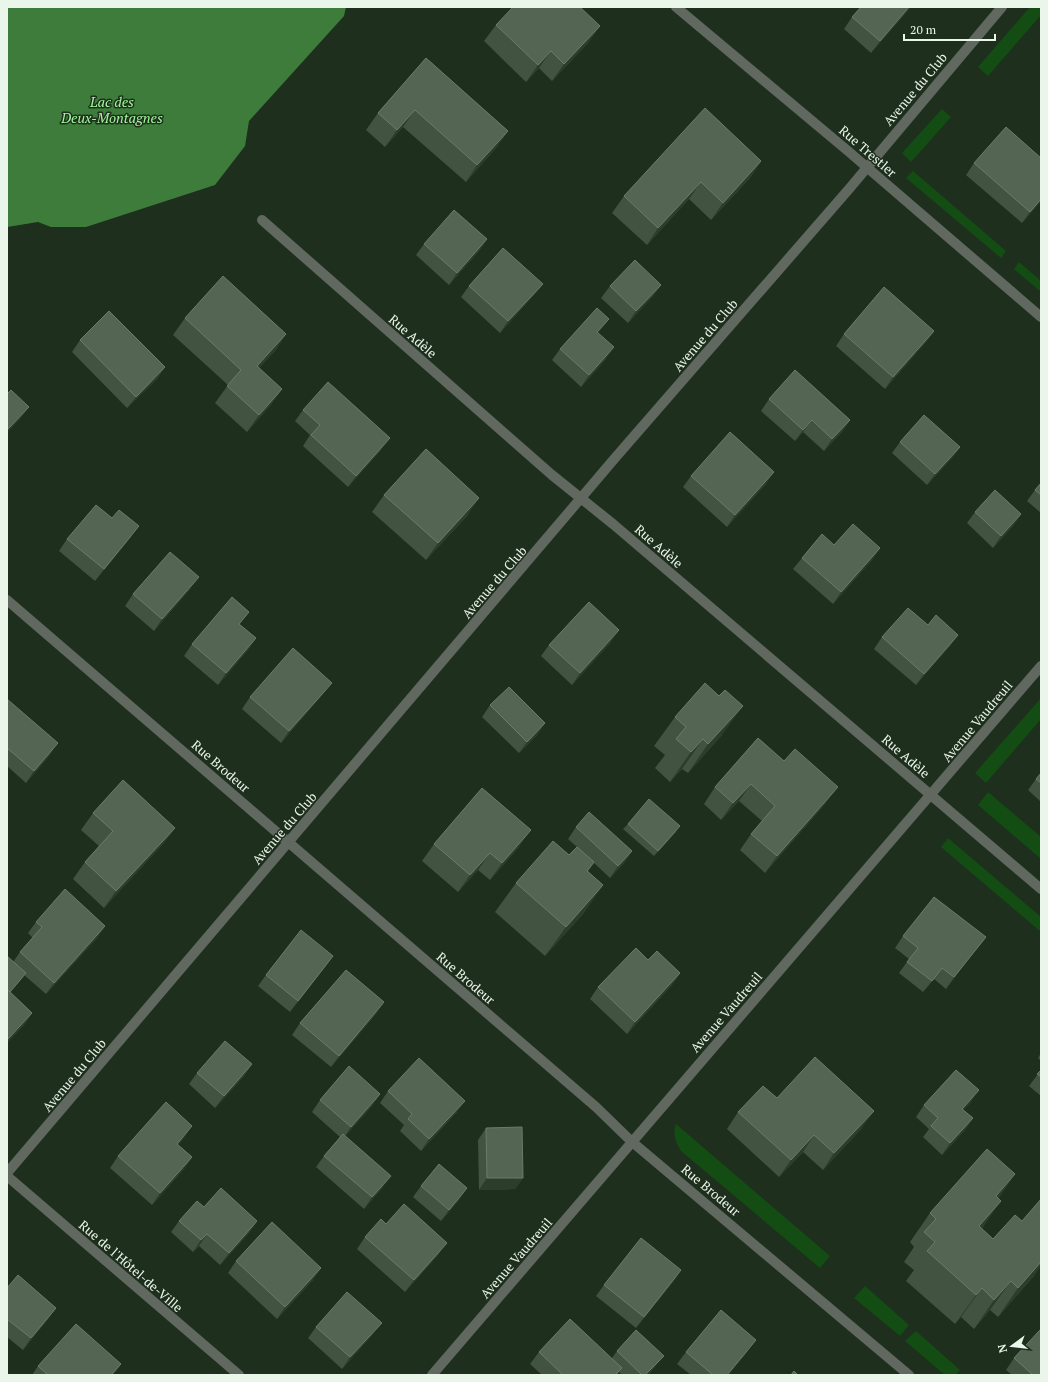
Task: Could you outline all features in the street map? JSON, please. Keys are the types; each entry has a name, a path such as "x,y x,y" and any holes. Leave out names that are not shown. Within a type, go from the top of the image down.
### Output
{"street":[{"name":"Rue Trestler","path":"676,7 867,167 1041,318"},
{"name":"Avenue du Club","path":"7,1175 288,842 867,167 1002,7"},
{"name":"Rue Adèle","path":"262,220 540,465 613,524 1041,889"},
{"name":"Rue Brodeur","path":"7,600 596,1107 631,1141 909,1375"},
{"name":"Avenue Vaudreuil","path":"432,1375 604,1175 631,1141 931,796 1041,666"},
{"name":"Rue de l'Hôtel-de-Ville","path":"7,1175 239,1375"}],"shaded area":[{"path":"1030,7 1041,7 1041,15 988,76 978,67"},
{"path":"942,109 951,117 911,162 902,153"},
{"path":"913,171 1006,251 1001,258 906,178"},
{"path":"1019,262 1041,281 1041,292 1014,269"},
{"path":"1041,698 1041,719 986,783 975,773"},
{"path":"988,792 1041,837 1041,859 978,805"},
{"path":"948,838 1041,917 1041,932 941,847"},
{"path":"676,1124 830,1256 820,1268 681,1151 675,1138 674,1131"},
{"path":"865,1286 909,1325 900,1336 854,1298"},
{"path":"916,1331 960,1370 956,1375 945,1375 905,1341"}],"water":[{"name":"Lac des Deux-Montagnes","path":"7,7 346,7 344,16 249,121 245,146 215,185 86,227 51,227 38,222 7,227"}],"building":[{"path":"513,7 580,7 600,26 564,64 551,51 538,65 496,25"},
{"path":"861,7 909,7 880,41 852,17"},
{"path":"426,58 508,131 477,165 415,110 397,130 378,113"},
{"path":"705,108 761,161 723,203 701,182 658,228 624,196"},
{"path":"1006,127 1041,158 1041,199 1030,212 974,163"},
{"path":"454,210 487,239 457,273 424,244"},
{"path":"503,248 543,284 508,321 469,286"},
{"path":"635,260 661,285 636,311 610,286"},
{"path":"223,276 286,334 257,366 282,389 259,415 227,386 241,370 185,318"},
{"path":"884,287 934,331 893,377 844,334"},
{"path":"597,308 609,319 597,332 614,347 589,375 560,349"},
{"path":"109,311 165,367 136,397 80,340"},
{"path":"795,370 850,420 832,439 812,420 803,430 769,399"},
{"path":"328,382 390,438 356,476 311,435 320,425 303,410"},
{"path":"11,390 29,407 7,430 7,394"},
{"path":"924,415 960,447 935,474 900,442"},
{"path":"730,432 774,472 735,515 691,476"},
{"path":"426,449 479,498 438,543 384,495"},
{"path":"1041,483 1041,495 1035,490"},
{"path":"995,490 1021,514 1001,536 975,512"},
{"path":"96,505 112,518 119,510 139,526 104,569 67,539"},
{"path":"853,524 880,548 841,592 802,558 822,534 834,545"},
{"path":"170,552 199,577 162,619 133,594"},
{"path":"232,597 249,612 239,624 256,638 226,673 192,644"},
{"path":"589,602 619,630 580,673 549,645"},
{"path":"908,608 928,625 936,615 958,635 924,674 882,637"},
{"path":"293,648 332,683 289,731 250,697"},
{"path":"705,683 719,696 725,690 743,706 708,744 703,739 691,752 676,739 686,727 675,717"},
{"path":"509,687 545,723 527,742 490,705"},
{"path":"7,699 58,743 34,771 7,748"},
{"path":"758,738 784,761 795,749 838,787 777,856 751,834 775,806 751,784 733,803 715,787"},
{"path":"1041,773 1041,783 1036,779"},
{"path":"123,780 175,828 116,891 85,862 113,831 93,813"},
{"path":"482,788 531,830 502,863 490,853 470,875 434,844"},
{"path":"649,799 680,826 658,851 628,824"},
{"path":"589,812 632,851 618,866 576,827"},
{"path":"553,841 569,855 577,847 594,862 587,871 603,885 566,927 516,883"},
{"path":"65,889 105,926 54,983 20,952 42,927 36,922"},
{"path":"934,897 986,937 954,977 942,968 932,981 907,962 918,948 903,936"},
{"path":"301,930 333,956 298,1001 266,975"},
{"path":"636,948 648,960 657,951 680,973 635,1022 598,987"},
{"path":"7,956 26,973 10,992 7,989"},
{"path":"346,970 384,1002 339,1056 300,1023"},
{"path":"7,989 32,1013 7,1040"},
{"path":"225,1041 252,1064 224,1096 197,1073"},
{"path":"815,1057 874,1111 834,1153 814,1135 791,1160 738,1112 763,1086 777,1098"},
{"path":"419,1058 465,1101 429,1139 408,1119 412,1114 388,1091"},
{"path":"349,1066 380,1094 351,1127 320,1100"},
{"path":"956,1070 979,1090 962,1109 973,1118 950,1143 931,1126 938,1118 924,1105"},
{"path":"1041,1070 1041,1077 1037,1074"},
{"path":"166,1102 192,1126 177,1144 192,1157 160,1193 118,1156"},
{"path":"522,1127 523,1178 487,1178 486,1128"},
{"path":"343,1134 391,1176 372,1197 324,1156"},
{"path":"987,1149 1015,1174 996,1196 1001,1201 979,1226 993,1239 1015,1215 1022,1221 1041,1199 1041,1262 1018,1288 1011,1281 994,1300 982,1288 976,1295 927,1251 935,1242 924,1232 936,1219 930,1213"},
{"path":"439,1164 467,1188 449,1210 421,1186"},
{"path":"221,1188 257,1221 229,1253 207,1234 201,1240 179,1221 197,1201 204,1207"},
{"path":"404,1204 447,1243 414,1280 365,1237 381,1219 386,1224"},
{"path":"272,1222 321,1268 285,1307 236,1261"},
{"path":"641,1238 681,1270 644,1317 604,1285"},
{"path":"18,1275 56,1308 31,1338 7,1319 7,1288"},
{"path":"347,1292 382,1323 350,1357 316,1327"},
{"path":"721,1310 756,1340 727,1375 713,1375 686,1352"},
{"path":"570,1319 622,1368 615,1375 563,1375 539,1352"},
{"path":"76,1324 121,1364 111,1375 48,1375 38,1366"},
{"path":"636,1330 664,1356 645,1375 642,1375 617,1351"},
{"path":"1040,1330 1041,1375 1033,1375 1014,1358"},
{"path":"794,1371 798,1375 791,1375"}]}
